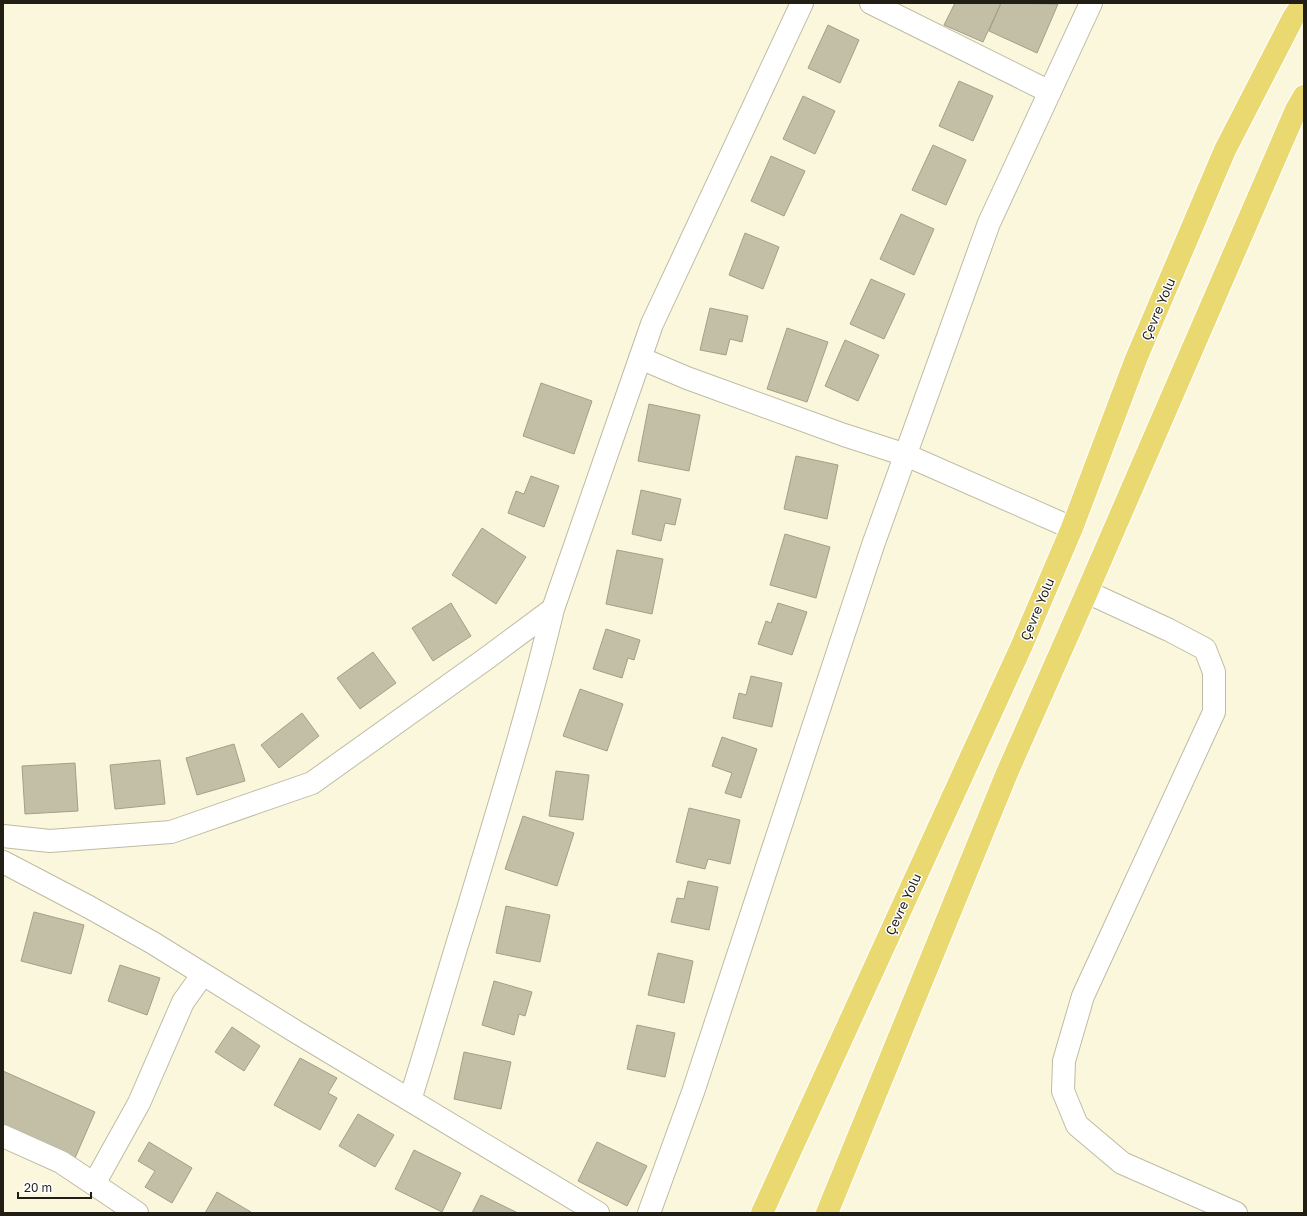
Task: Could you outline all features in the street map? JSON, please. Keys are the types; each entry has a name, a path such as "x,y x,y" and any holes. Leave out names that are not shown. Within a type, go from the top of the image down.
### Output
{"highway":[{"name":"Çevre Yolu","path":"762,1213 1022,645 1072,528 1136,360 1225,150 1293,18 1304,3"},
{"path":"827,1213 1007,773 1290,124 1304,96"}],"street":[{"path":"410,1100 512,765 553,609 652,324 802,3"},
{"path":"871,3 1050,92"},
{"path":"649,1213 693,1092 873,545 989,223 1091,3"},
{"path":"640,358 687,378 844,435 906,455 1072,528"},
{"path":"1087,592 1169,630 1205,649 1214,672 1214,712 1082,996 1064,1061 1063,1090 1077,1125 1122,1163 1236,1213"},
{"path":"3,836 50,841 171,832 312,782 487,658 553,609"},
{"path":"3,862 89,907 153,943 298,1033 598,1213"},
{"path":"94,1184 139,1102 183,1002 203,974"},
{"path":"3,1136 61,1162 137,1213"}],"building":[{"path":"955,3 1001,3 983,42 944,25"},
{"path":"1001,3 1058,4 1037,53 989,31"},
{"path":"828,25 859,40 840,83 808,68"},
{"path":"959,81 993,96 973,141 939,126"},
{"path":"803,96 835,111 815,154 783,139"},
{"path":"933,145 966,160 946,205 912,190"},
{"path":"771,156 805,171 784,216 751,201"},
{"path":"901,214 934,229 914,275 880,259"},
{"path":"745,233 779,247 763,289 729,275"},
{"path":"871,279 905,294 884,339 850,324"},
{"path":"710,308 748,316 742,342 730,339 726,355 700,350"},
{"path":"787,328 828,342 807,402 767,389"},
{"path":"845,340 879,355 858,401 825,386"},
{"path":"541,383 592,401 574,454 523,436"},
{"path":"649,404 700,415 689,471 638,461"},
{"path":"796,456 838,465 827,519 784,509"},
{"path":"531,476 559,486 544,527 508,513 516,491 524,494"},
{"path":"641,490 681,499 675,525 665,523 661,541 632,534"},
{"path":"482,528 526,557 496,604 452,575"},
{"path":"785,534 830,547 816,598 770,585"},
{"path":"617,550 663,559 652,614 606,604"},
{"path":"451,603 471,636 433,661 412,628"},
{"path":"778,603 807,612 792,655 758,644 766,621 771,623"},
{"path":"606,629 640,640 634,660 628,658 622,678 593,669"},
{"path":"373,652 396,683 360,709 337,678"},
{"path":"751,676 782,683 772,727 733,718 739,693 746,695"},
{"path":"580,689 623,704 607,751 563,736"},
{"path":"302,713 319,736 279,768 261,745"},
{"path":"722,737 757,749 741,798 725,793 732,773 712,766"},
{"path":"234,744 245,781 197,795 186,758"},
{"path":"160,760 165,804 115,809 110,765"},
{"path":"75,763 78,811 25,814 22,766"},
{"path":"556,771 589,775 583,820 549,816"},
{"path":"689,808 740,820 730,864 708,859 705,869 676,862"},
{"path":"523,816 574,833 557,886 505,869"},
{"path":"688,881 718,887 709,930 671,922 677,898 684,899"},
{"path":"506,906 550,915 540,962 496,953"},
{"path":"34,912 84,925 71,974 21,961"},
{"path":"658,953 693,961 684,1003 648,995"},
{"path":"120,965 160,978 147,1015 108,1001"},
{"path":"494,981 532,992 525,1016 519,1014 514,1035 482,1025"},
{"path":"637,1025 675,1033 665,1077 627,1069"},
{"path":"232,1027 260,1046 244,1071 215,1052"},
{"path":"464,1052 511,1062 501,1109 454,1099"},
{"path":"300,1058 337,1078 328,1093 337,1098 320,1130 274,1105"},
{"path":"3,1071 95,1112 75,1158 3,1126"},
{"path":"358,1114 394,1135 375,1167 339,1146"},
{"path":"149,1142 192,1168 172,1203 145,1187 155,1171 138,1161"},
{"path":"597,1142 647,1166 627,1206 578,1181"},
{"path":"414,1150 461,1173 442,1212 395,1189"},
{"path":"217,1192 251,1212 205,1213"},
{"path":"481,1195 518,1213 472,1213"}]}
